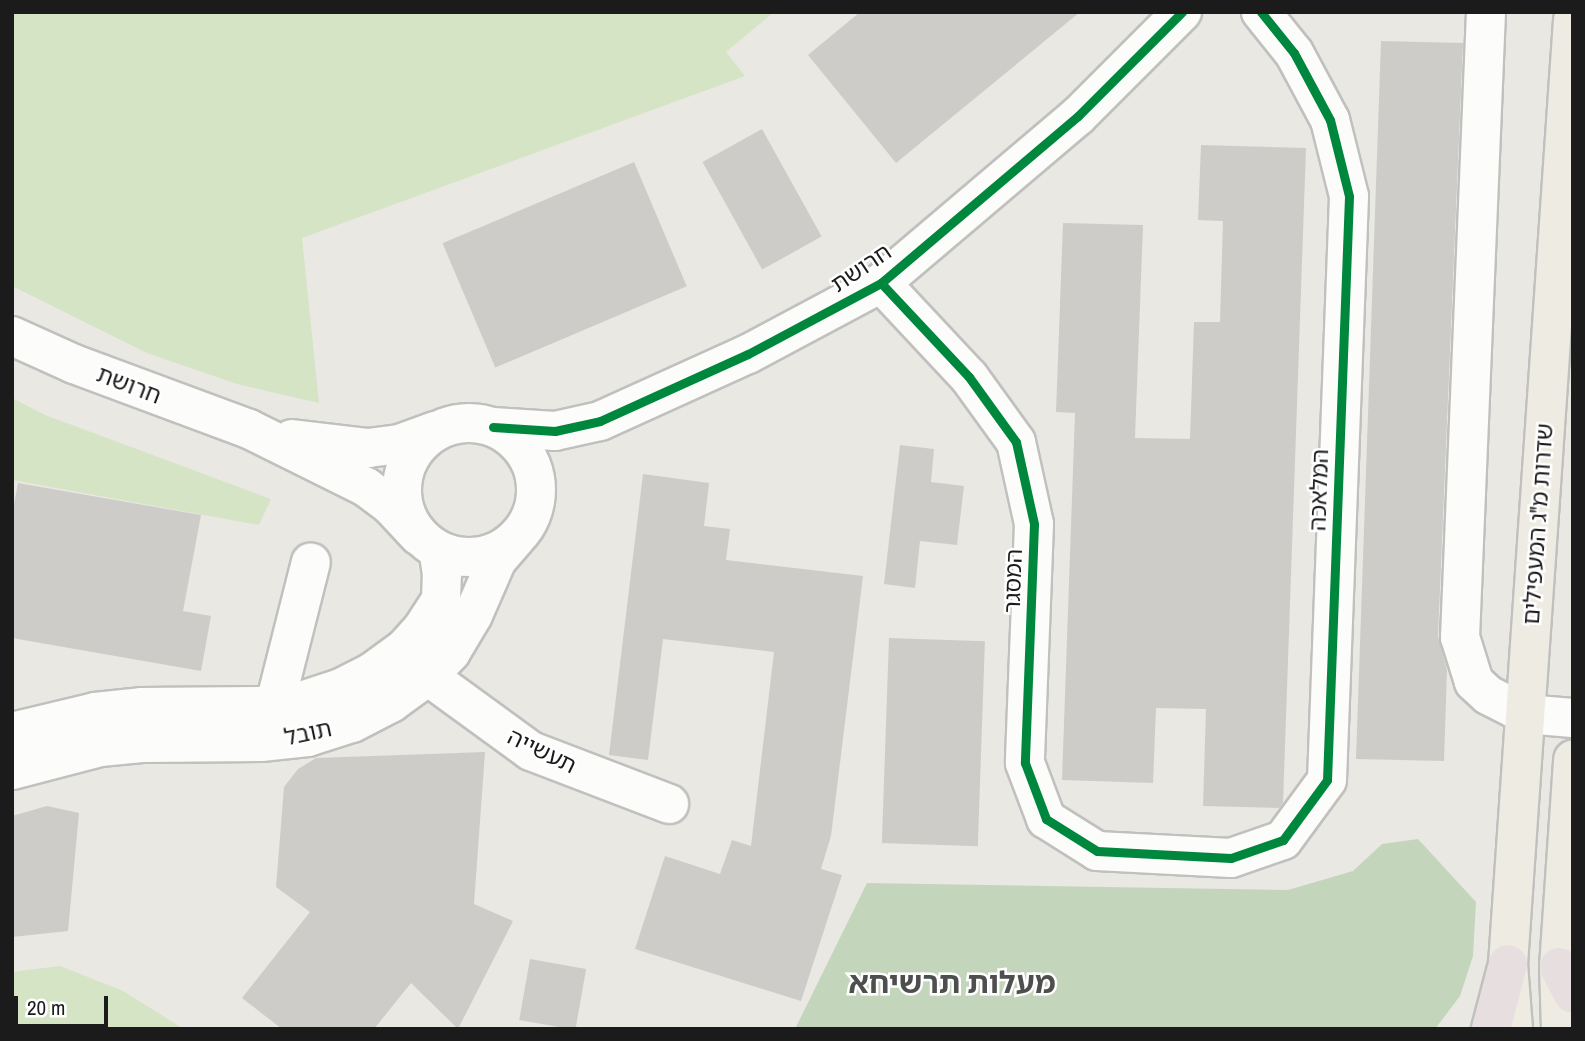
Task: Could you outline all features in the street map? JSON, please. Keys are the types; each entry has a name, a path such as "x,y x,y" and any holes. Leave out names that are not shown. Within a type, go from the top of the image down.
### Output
{"highway":[{"path":"1491,1029 1508,964"}],"main road":[{"name":"שדרות מ\"ג המעפילים","path":"1513,1029 1508,964 1573,20"},
{"path":"1561,1029 1566,980 1573,759"}],"street":[{"name":"חרושת","path":"493,427 555,430 600,421 759,348 881,283 1078,116 1182,12"},
{"name":"המלאכה","path":"1148,854 1231,858 1283,840 1327,780 1349,196 1330,120 1294,53 1261,12"},
{"path":"1486,12 1460,637 1474,682 1488,695 1525,714 1573,718"},
{"name":"המסגר","path":"881,283 969,377 1016,442 1034,524 1026,763 1046,819 1097,851 1148,854"},
{"name":"חרושת","path":"12,336 74,364 249,429 366,486 429,543"},
{"name":"חרושת","path":"535,503 550,468 565,450 600,421"},
{"path":"474,423 493,427 510,436 523,449 532,466 536,485 535,503 528,523 515,539 498,551 478,557 458,557 429,543 405,510 402,480 408,460 420,443 436,431 454,424 474,423"},
{"name":"חרושת","path":"249,429 305,441 368,448 399,444 436,431"},
{"name":"תובל","path":"12,770 100,747 142,743 261,742 309,737 352,723 391,703 428,676 451,652 473,615 497,560 515,539"},
{"name":"תובל","path":"12,732 94,712 141,707 275,704 301,701 338,689 372,672 404,649 422,629 440,600 442,574 429,543"},
{"path":"275,704 310,562"},
{"name":"תעשייה","path":"428,676 531,751 669,804"}],"green space":[{"path":"12,12 774,12 726,52 745,76 302,238 319,403 237,384 147,353 12,286"},
{"path":"12,398 45,415 271,499 259,525 12,480"},
{"path":"1418,839 1476,902 1473,956 1460,996 1435,1029 795,1029 867,883 1288,890 1353,871 1382,844"},
{"path":"60,966 123,991 184,1029 12,1029 12,972"}],"building":[{"path":"860,12 1080,12 896,163 808,55"},
{"path":"1381,41 1463,43 1438,636 1447,670 1444,761 1356,759"},
{"path":"762,129 822,237 762,270 703,162"},
{"path":"1201,145 1306,148 1283,803 1279,808 1203,806 1206,709 1156,708 1153,783 1062,780 1075,413 1056,412 1063,223 1143,225 1135,438 1190,439 1194,322 1220,322 1223,221 1198,220"},
{"path":"634,162 687,286 495,368 443,243"},
{"path":"900,445 934,449 931,482 964,486 957,545 920,541 915,588 884,584"},
{"path":"643,474 709,483 704,526 730,529 726,560 863,576 831,836 821,869 842,875 801,1001 635,949 665,856 720,874 732,840 751,846 774,652 663,639 648,760 609,755"},
{"path":"18,483 201,515 183,611 211,616 201,671 12,638 12,515"},
{"path":"889,638 985,641 978,846 882,843"},
{"path":"485,752 474,904 513,921 458,1029 411,983 374,1029 282,1029 242,998 310,912 276,887 284,787 298,769 316,758"},
{"path":"47,806 79,813 68,931 12,937 12,816"},
{"path":"530,959 586,969 576,1029 519,1020"}],"cycle path":[{"path":"493,427 555,431 600,421 748,354 881,283 1078,116 1182,12"},
{"path":"881,283 969,377 1016,442 1034,524 1025,763 1046,819 1097,851 1231,858 1283,840 1327,780 1349,196 1330,120 1294,53 1261,12"}],"district":[{"name":"מעלות תרשיחא","path":"952,982"}]}
